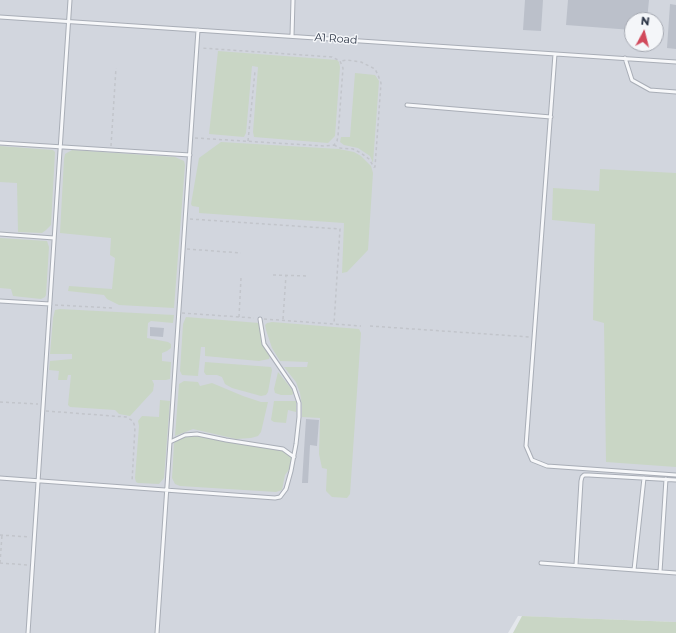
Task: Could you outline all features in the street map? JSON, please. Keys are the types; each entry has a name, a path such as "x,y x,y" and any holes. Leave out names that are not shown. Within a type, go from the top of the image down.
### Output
{"lane":[{"path":"28,633 70,0"},
{"path":"292,0 292,36"},
{"name":"A1 Road","path":"0,16 676,62"},
{"path":"157,633 198,30"},
{"path":"555,54 526,446 532,460 547,466 676,475"},
{"path":"625,58 632,80 650,90 676,92"},
{"path":"407,105 551,117"},
{"path":"0,143 190,155"},
{"path":"0,234 54,238"},
{"path":"0,301 50,304"},
{"path":"0,478 275,498 280,497 287,485 294,457 299,417 299,403 294,388 264,344 260,318"},
{"path":"170,442 185,435 197,434 283,449 294,457"},
{"path":"576,566 581,481 584,475 676,480"},
{"path":"634,570 644,478"},
{"path":"660,572 666,479"},
{"path":"541,563 676,573"}],"path":[{"path":"191,138 324,146 334,145 361,153 369,159 374,167 376,167 380,83 375,69 361,62 346,60 340,61 332,57 197,48"},
{"path":"334,145 338,136 340,113 343,68 340,61"},
{"path":"111,150 116,68"},
{"path":"248,141 255,70"},
{"path":"185,218 340,230 334,324"},
{"path":"183,249 241,253"},
{"path":"274,275 309,276"},
{"path":"283,320 286,275"},
{"path":"238,317 241,278"},
{"path":"50,304 114,308"},
{"path":"179,313 361,326"},
{"path":"370,326 534,337"},
{"path":"0,402 43,404"},
{"path":"42,411 126,417 133,421 135,427 132,487"},
{"path":"32,565 0,564 1,535 34,537"}],"shaded area":[{"path":"0,0 676,0 676,622 518,616 508,633 0,633"}],"green space":[{"path":"218,51 337,60 340,67 335,136 328,143 254,137 253,132 258,67 252,66 246,133 244,137 209,134"},
{"path":"355,73 375,75 379,81 373,163 370,156 358,148 344,145 340,142 341,137 350,137"},
{"path":"221,142 339,149 354,152 361,156 371,166 373,173 368,250 347,272 342,273 344,223 199,213 199,207 192,206 191,204 199,158"},
{"path":"0,146 53,150 55,152 51,225 42,233 18,232 17,183 0,182"},
{"path":"72,150 175,157 184,161 185,165 174,308 119,305 107,299 104,295 68,291 69,286 112,289 115,258 110,255 111,238 60,233 64,159 65,154"},
{"path":"600,169 676,173 676,467 606,462 604,323 593,320 595,224 552,220 553,188 599,191"},
{"path":"0,238 47,241 49,247 45,297 41,299 13,296 11,289 0,288"},
{"path":"60,309 174,315 173,323 151,321 148,323 147,338 168,342 171,344 171,348 162,353 162,361 171,362 170,379 152,380 154,384 153,391 130,416 119,414 115,410 70,407 68,405 71,375 68,375 67,380 58,380 59,371 49,370 50,361 72,359 72,354 50,354 53,318 55,310"},
{"path":"186,317 259,323 264,346 270,356 269,359 259,361 205,356 205,347 201,347 198,376 182,375 180,371 183,324"},
{"path":"272,322 359,329 361,333 350,494 347,498 332,497 326,491 327,469 322,468 319,454 320,418 302,417 300,393 296,382 284,367 307,367 308,362 280,361 272,348 266,330 265,325"},
{"path":"205,362 271,367 272,370 268,392 266,395 261,396 232,388 225,384 222,377 217,375 206,375 204,372"},
{"path":"278,372 294,392 292,395 281,395 275,393 274,389"},
{"path":"184,381 198,382 200,386 212,383 243,396 261,402 268,402 261,432 258,436 251,438 236,439 193,429 175,436 179,384"},
{"path":"160,400 170,401 164,478 159,484 138,483 136,482 135,478 139,426 138,421 142,416 159,417"},
{"path":"274,401 296,401 296,412 288,410 286,423 274,422 271,420"},
{"path":"192,435 284,451 291,457 291,467 285,475 282,490 276,492 180,486 175,484 172,478 174,443 183,437"},
{"path":"522,616 676,622 676,633 513,633"}],"building":[{"path":"525,0 543,0 541,31 523,30"},
{"path":"568,0 649,0 648,12 624,12 624,29 566,25"},
{"path":"670,4 676,5 676,49 667,48"},
{"path":"150,327 164,328 163,337 150,336"},
{"path":"306,419 319,420 317,446 310,445 308,483 302,483"}]}
